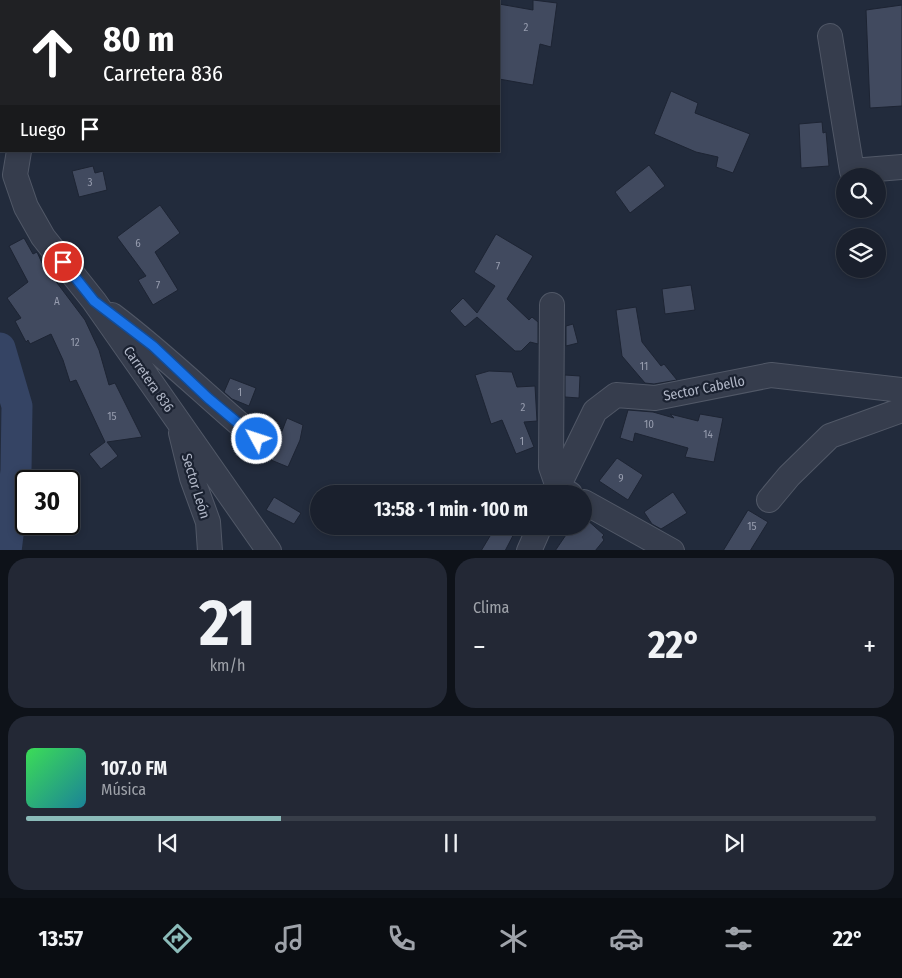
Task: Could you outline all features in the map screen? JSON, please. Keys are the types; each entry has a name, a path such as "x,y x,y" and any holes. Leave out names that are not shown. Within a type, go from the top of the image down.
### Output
{"street":[{"path":"830,36 852,171 902,167"},
{"name":"Carretera 836","path":"19,152 15,175 26,207 43,236 94,301 269,550"},
{"path":"94,301 153,346 208,398 257,439"},
{"name":"Sector Cabello","path":"552,305 551,468 558,485"},
{"name":"Sector Cabello","path":"564,485 595,412 616,395 655,398 770,375 902,390"},
{"path":"769,500 789,476 830,436 902,410"},
{"name":"Sector León","path":"179,422 192,478 208,522 210,550"},
{"path":"592,506 672,550"},
{"path":"529,550 536,535"}],"building":[{"path":"533,0 557,3 551,47 540,44 533,85 500,79 500,4 533,10"},
{"path":"902,5 902,106 870,108 866,10"},
{"path":"671,91 698,103 695,113 750,134 733,173 716,167 718,157 696,152 654,134"},
{"path":"822,122 823,133 826,132 829,166 801,168 799,124"},
{"path":"649,165 665,186 630,213 615,192"},
{"path":"93,166 95,173 103,171 107,190 79,197 72,171"},
{"path":"160,205 180,233 155,252 178,290 153,305 138,280 146,276 117,237"},
{"path":"496,234 533,256 507,299 529,320 532,317 538,322 538,344 530,342 521,351 515,351 477,317 465,327 450,311 463,298 477,313 495,286 474,272"},
{"path":"24,238 33,254 37,252 42,263 85,320 99,350 109,385 115,383 142,437 107,442 118,456 101,469 89,454 105,442 76,380 70,382 63,360 51,334 30,344 28,340 26,342 15,321 21,318 7,298 28,282 9,246"},
{"path":"691,285 695,310 665,314 662,289"},
{"path":"636,307 642,342 661,366 664,364 677,380 654,384 645,383 622,356 616,310"},
{"path":"573,324 578,343 566,346 566,326"},
{"path":"489,371 512,372 517,387 535,386 537,421 524,422 534,447 516,454 502,420 491,424 475,375"},
{"path":"565,375 580,376 579,398 565,397"},
{"path":"230,378 256,388 249,406 232,399 224,392"},
{"path":"628,410 653,412 674,418 670,414 698,421 700,414 723,418 714,462 685,457 688,448 635,433 633,442 620,438"},
{"path":"287,418 303,425 300,440 288,467 271,460"},
{"path":"617,458 643,475 628,500 599,481"},
{"path":"673,492 687,513 661,529 652,524 644,512"},
{"path":"274,497 301,513 294,524 266,510"},
{"path":"748,510 768,522 751,550 724,550"},
{"path":"592,524 604,535 602,537 604,540 596,550 556,550 566,535 592,535"},
{"path":"491,535 513,535 506,550 482,550"}],"waterway":[{"path":"0,348 17,406 16,471 6,550"}],"route":[{"path":"63,262 94,301 153,346 208,398 257,439"}]}
